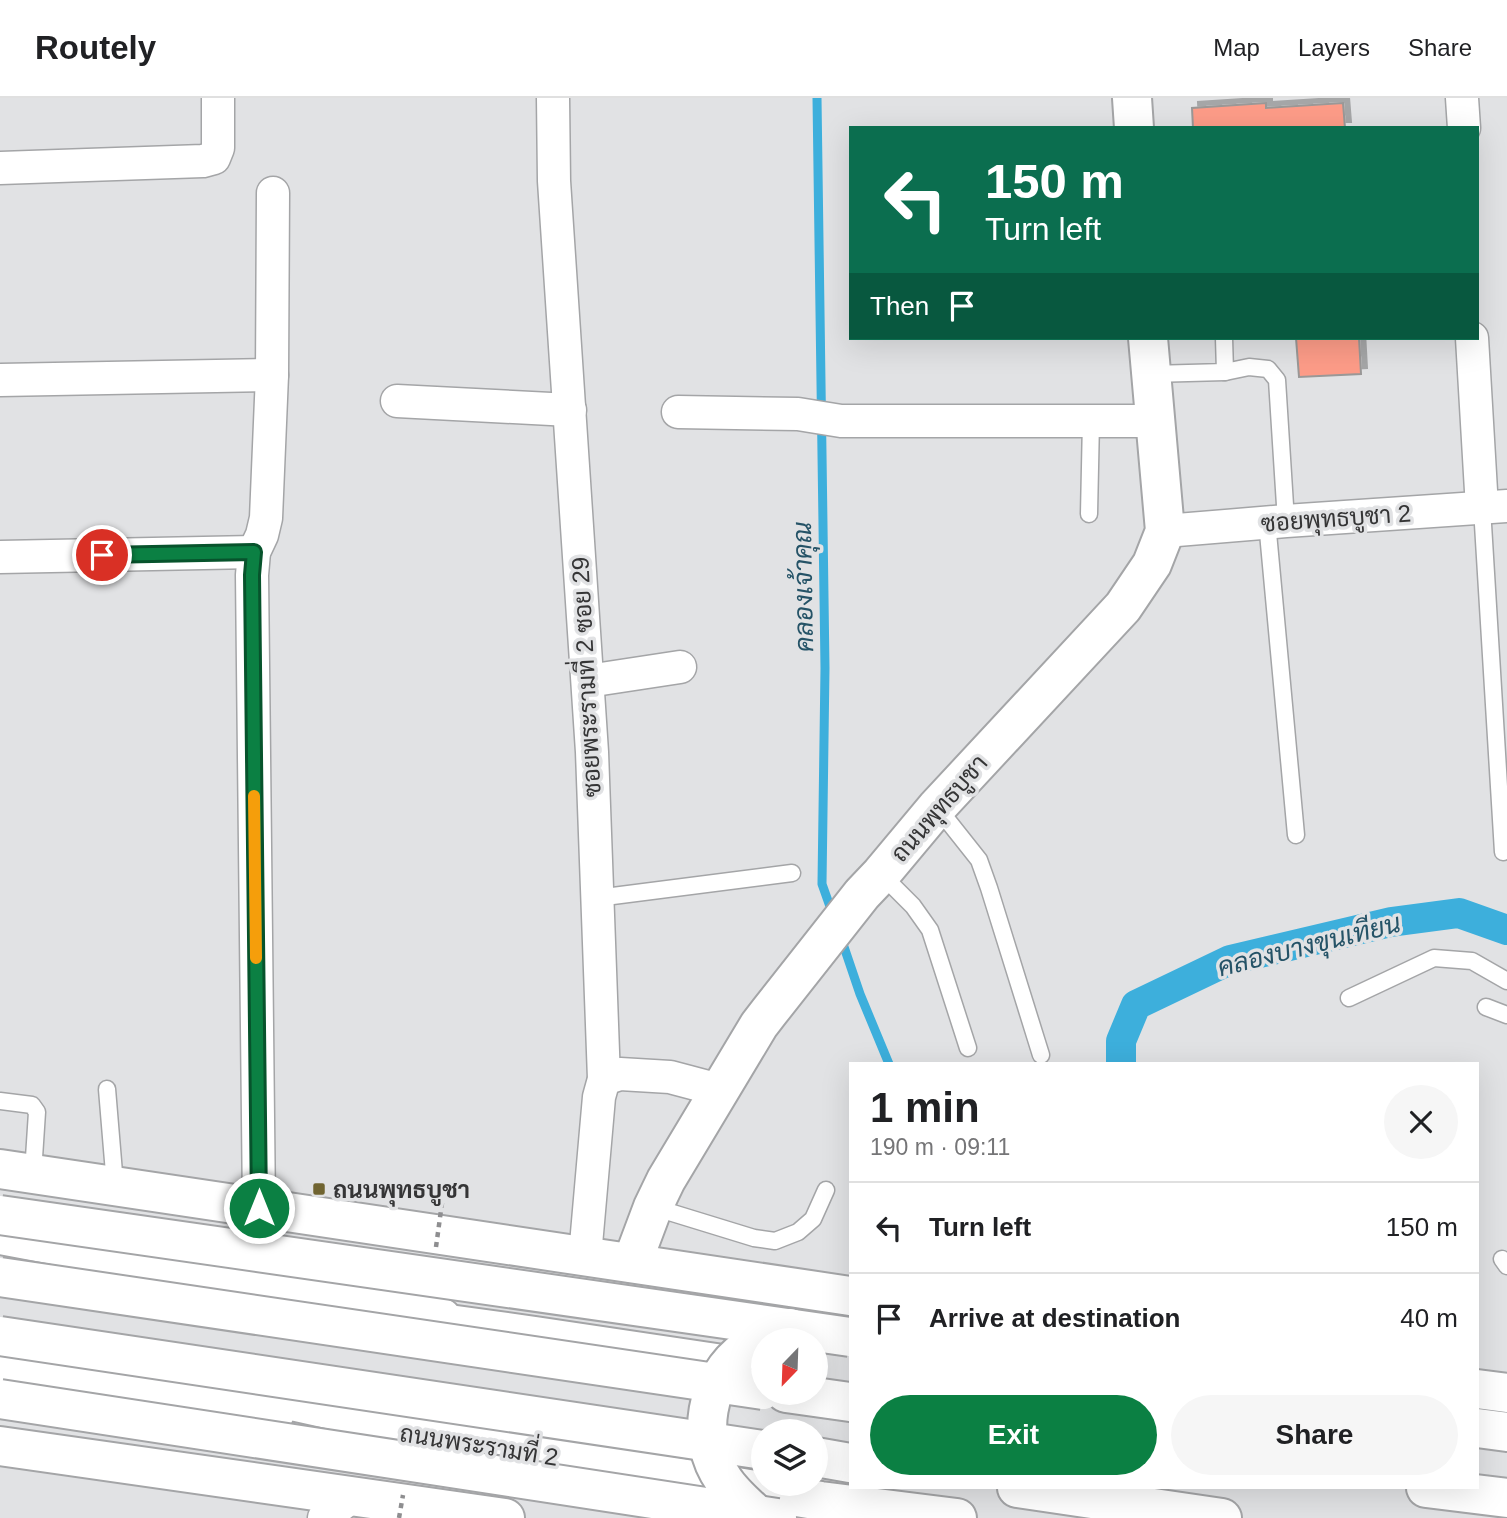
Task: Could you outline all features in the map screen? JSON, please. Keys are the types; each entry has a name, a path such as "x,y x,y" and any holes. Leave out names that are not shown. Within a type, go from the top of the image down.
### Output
{"main road":[{"path":"1132,98 1134,126"},
{"name":"ถนนพุทธบูชา","path":"632,1263 666,1180 759,1025 871,884 937,807 1123,607 1152,564 1165,531 1149,356"},
{"path":"17,1171 849,1296"},
{"path":"0,1215 790,1328"},
{"path":"0,1235 535,1336"},
{"path":"0,1264 535,1336 751,1368"},
{"path":"0,1277 751,1388"},
{"path":"828,1334 849,1337"},
{"path":"0,1339 52,1347 502,1448"},
{"path":"0,1339 751,1448"},
{"path":"751,1346 734,1359 717,1383 708,1410 707,1436 709,1451 723,1479 767,1516"},
{"name":"ถนนพระรามที่ 2","path":"0,1373 502,1448 821,1501 957,1518"},
{"path":"828,1380 849,1383"},
{"path":"1479,1389 1507,1393"},
{"path":"0,1399 767,1516"},
{"path":"828,1399 849,1402"},
{"path":"1479,1428 1507,1432"},
{"path":"0,1446 337,1507 505,1518"},
{"path":"828,1460 849,1463"},
{"path":"1479,1475 1507,1479"},
{"path":"1024,1489 1222,1518"},
{"path":"1434,1489 1507,1498"}],"street":[{"path":"0,168 214,159 218,148 218,98"},
{"name":"ซอยพระรามที่ 2 ซอย 29","path":"553,98 554,181 592,752 604,1079 599,1097 585,1256"},
{"path":"1462,98 1464,126"},
{"path":"259,1208 252,575 254,552 262,536 266,518 272,375 272,193"},
{"path":"1472,340 1494,507"},
{"path":"0,380 272,375"},
{"path":"397,401 570,410"},
{"path":"678,412 798,414 841,421 1155,421"},
{"name":"ซอยพุทธบูชา 2","path":"1165,531 1494,507"},
{"path":"0,557 254,552"},
{"path":"588,681 680,667"},
{"path":"604,1079 620,1073 670,1077 719,1090"}],"lane":[{"path":"1224,340 1225,372"},
{"path":"1149,356 1225,372 1249,367 1268,369 1277,380 1277,521 1296,835"},
{"path":"1089,514 1091,421"},
{"path":"1494,507 1503,852"},
{"path":"937,807 979,860 1041,1055"},
{"path":"597,898 792,873"},
{"path":"871,884 913,906 930,930 968,1048"},
{"path":"1349,998 1434,958 1472,961 1507,981"},
{"path":"1486,1007 1507,1015"},
{"path":"107,1089 115,1185"},
{"path":"0,1101 32,1105 37,1112 17,1171"},
{"path":"653,1207 754,1238 775,1241 798,1232 813,1219 826,1190"}],"building":[{"path":"1266,103 1266,108 1343,103 1345,126 1193,126 1192,108"},
{"path":"1296,340 1359,340 1361,374 1299,377"}],"waterway":[{"name":"คลองเจ้าคุณ","path":"817,98 825,668 822,884 833,915"},
{"name":"คลองบางขุนเทียน","path":"1121,1062 1121,1041 1136,1005 1230,960 1391,922 1459,913 1507,930"},
{"name":"คลองเจ้าคุณ","path":"841,938 860,994 888,1062"}],"slow traffic":[{"path":"254,796 256,958"}],"place":[{"name":"ถนนพุทธบูชา","path":"319,1189"}],"route":[{"path":"102,555 254,552 252,575 259,1208"}]}
